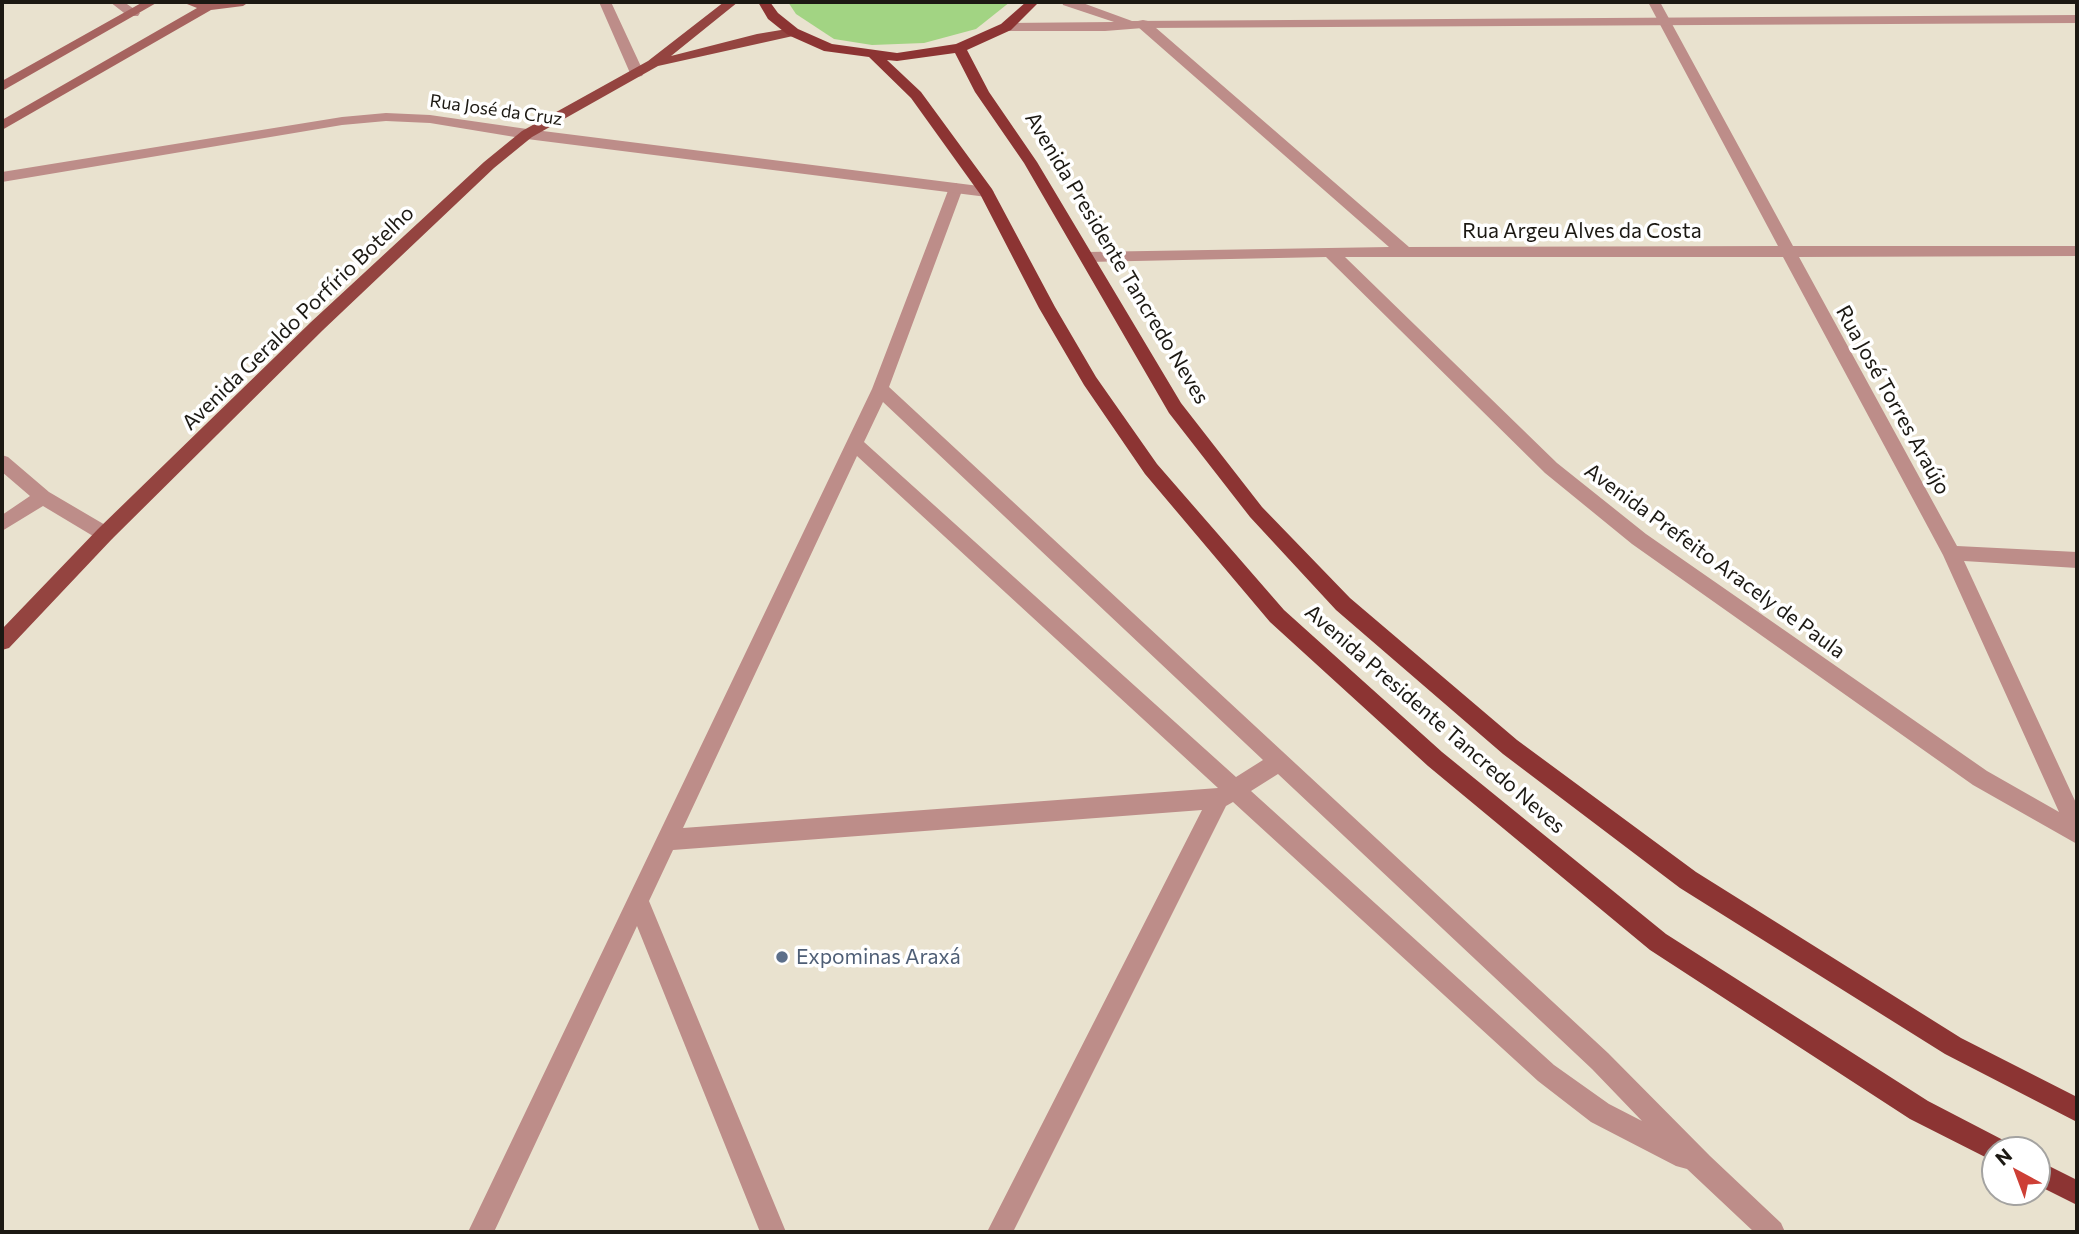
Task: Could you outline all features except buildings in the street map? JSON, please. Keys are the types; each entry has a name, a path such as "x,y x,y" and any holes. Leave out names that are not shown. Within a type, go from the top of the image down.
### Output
{"highway":[{"path":"764,2 773,16 793,32 830,48 875,56 918,56 959,48 1006,27 1033,2"},
{"name":"Avenida Presidente Tancredo Neves","path":"959,48 982,92 1030,162 1175,408 1256,512 1343,604 1510,747 1688,880 1953,1046 2077,1110"},
{"name":"Avenida Presidente Tancredo Neves","path":"875,56 916,95 987,192 1047,308 1090,381 1151,469 1277,616 1435,759 1658,942 1919,1110 1981,1142"},
{"path":"2051,1179 2077,1193"}],"main road":[{"path":"2,88 152,2"},
{"path":"188,2 208,7"},
{"path":"2,126 208,7 243,2"},
{"name":"Avenida Geraldo Porfírio Botelho","path":"2,642 105,534 327,317 489,165 527,134 653,64 732,2"},
{"name":"Avenida Geraldo Porfírio Botelho","path":"653,64 757,38 793,32"}],"street":[{"path":"116,2 133,13"},
{"path":"605,2 637,73"},
{"path":"1068,2 1138,24 1405,252"},
{"name":"Rua José Torres Araújo","path":"1654,2 1951,553 2077,828"},
{"path":"1006,27 2077,19"},
{"name":"Rua José da Cruz","path":"2,177 342,121 386,117 430,119 527,134 987,192"},
{"path":"481,1232 880,389 956,188"},
{"name":"Rua Argeu Alves da Costa","path":"1087,257 1331,252 2077,251"},
{"name":"Avenida Prefeito Aracely de Paula","path":"1331,252 1551,468 1639,539 1980,778 2077,834"},
{"path":"880,389 1600,1060 1701,1165 1772,1232"},
{"path":"854,443 1228,794 1546,1073 1600,1112 1701,1165"},
{"path":"2,462 43,496 105,534"},
{"path":"2,524 43,496"},
{"path":"1951,553 2077,560"},
{"path":"666,840 1228,794 1279,762"},
{"path":"1000,1232 1228,794"},
{"path":"638,901 773,1232"}],"green space":[{"path":"788,2 1010,2 976,29 924,43 872,45 834,39 796,14"}],"place":[{"name":"Expominas Araxá","path":"782,957"}]}
